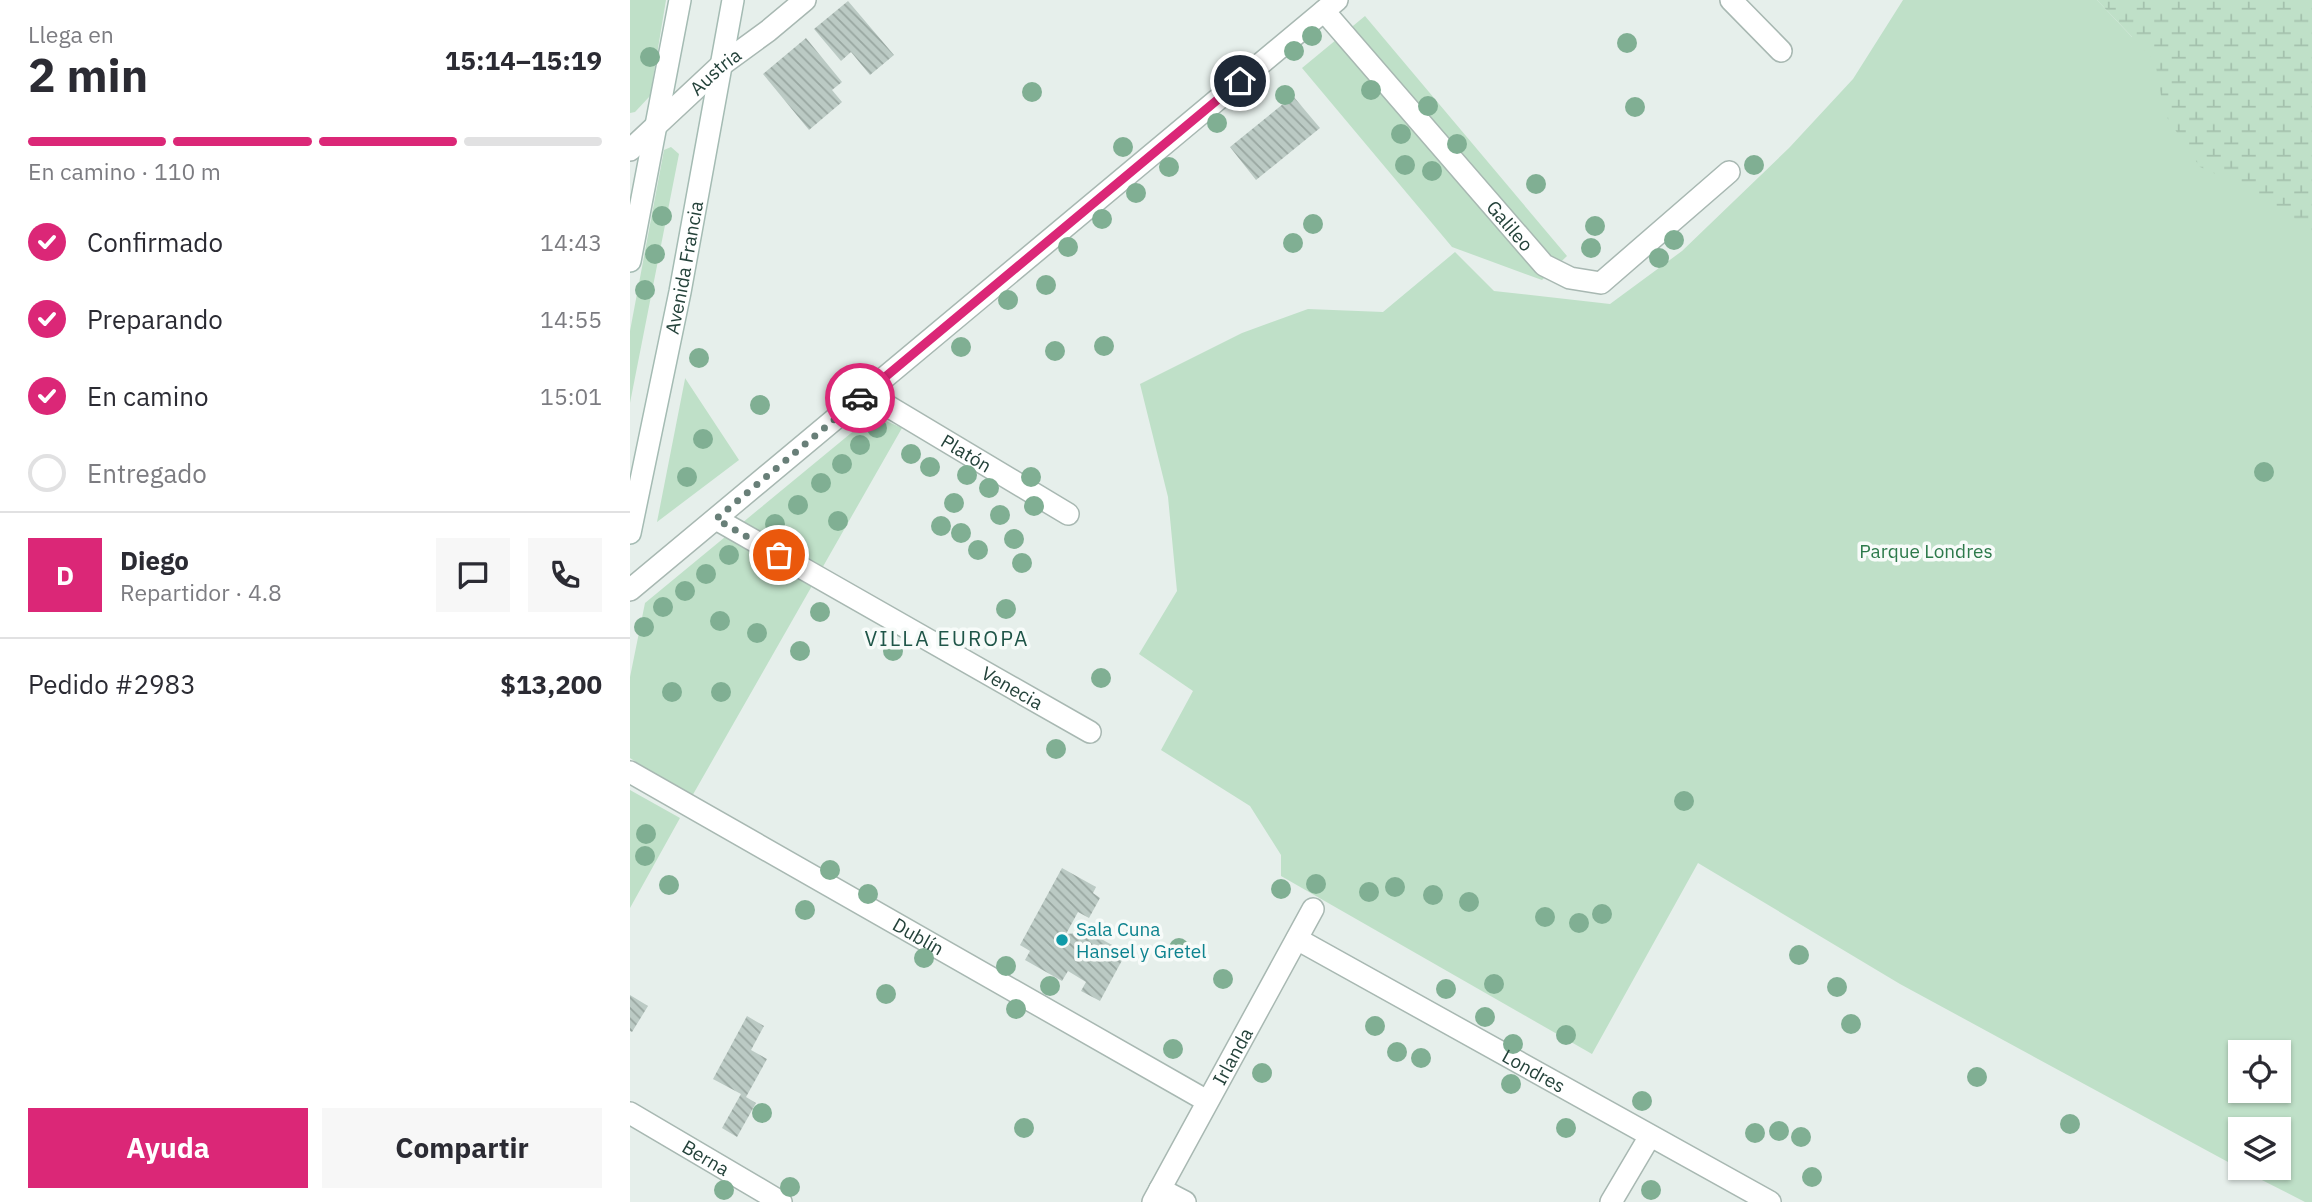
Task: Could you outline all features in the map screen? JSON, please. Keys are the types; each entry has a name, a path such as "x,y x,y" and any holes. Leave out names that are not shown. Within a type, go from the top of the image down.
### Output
{"street":[{"path":"630,261 680,0"},
{"name":"Avenida Francia","path":"630,533 680,292 733,0"},
{"name":"Austria","path":"630,150 720,66 768,32 805,0"},
{"path":"1731,0 1781,51"},
{"path":"630,590 1330,6"},
{"name":"Galileo","path":"1330,6 1544,265 1570,278 1601,283 1729,172"},
{"name":"Platón","path":"866,393 1068,514"},
{"name":"Venecia","path":"716,519 1090,732"},
{"name":"Dublín","path":"630,772 1207,1101"},
{"name":"Irlanda","path":"1157,1195 1313,909"},
{"name":"Londres","path":"1297,939 1770,1202"},
{"name":"Berna","path":"630,1113 781,1202"},
{"path":"1611,1202 1650,1136"},
{"path":"1157,1195 1185,1202"}],"green space":[{"path":"630,0 666,0 650,96 635,112 630,113"},
{"name":"Parque Londres","path":"1903,0 2097,0 2132,37 2312,0 2312,1202 2305,1202 2262,1180 2291,1180 2291,1117 2228,1117 2228,1162 1900,984 1698,863 1592,1054 1281,876 1281,855 1250,806 1161,750 1193,691 1139,654 1177,591 1168,497 1140,384 1242,333 1308,309 1383,312 1455,252 1494,291 1610,304 1682,251 1789,148 1853,79"},
{"path":"2097,0 2312,0 2312,231 2258,193 2200,167 2164,113 2155,61"},
{"path":"1365,16 1567,256 1542,280 1452,247 1302,68"},
{"path":"671,147 679,154 630,403 630,331 664,150"},
{"path":"685,379 739,460 657,522"},
{"path":"873,415 902,428 691,798 630,758 630,677 645,603"},
{"path":"630,790 680,818 630,908"}],"building":[{"path":"848,1 894,55 870,75 851,52 841,61 814,29"},
{"path":"806,38 842,82 832,90 842,102 809,130 763,74"},
{"path":"1293,96 1320,128 1256,180 1230,147"},
{"name":"Sala Cuna Hansel y Gretel","path":"1062,868 1096,887 1093,893 1100,898 1089,918 1078,912 1066,934 1089,932 1126,953 1100,1001 1081,991 1086,982 1068,971 1062,981 1025,960 1030,951 1020,945"},
{"path":"630,995 648,1006 632,1032 630,1031"},
{"path":"747,1016 764,1026 751,1050 767,1059 746,1097 756,1103 737,1137 722,1128 741,1094 713,1079"}],"way so far":[{"path":"779,555 716,519 860,398"}],"place":[{"name":"Sala Cuna Hansel y Gretel","path":"1062,940"}],"district":[{"name":"VILLA EUROPA","path":"947,639"}],"route":[{"path":"860,398 1240,81"}]}
